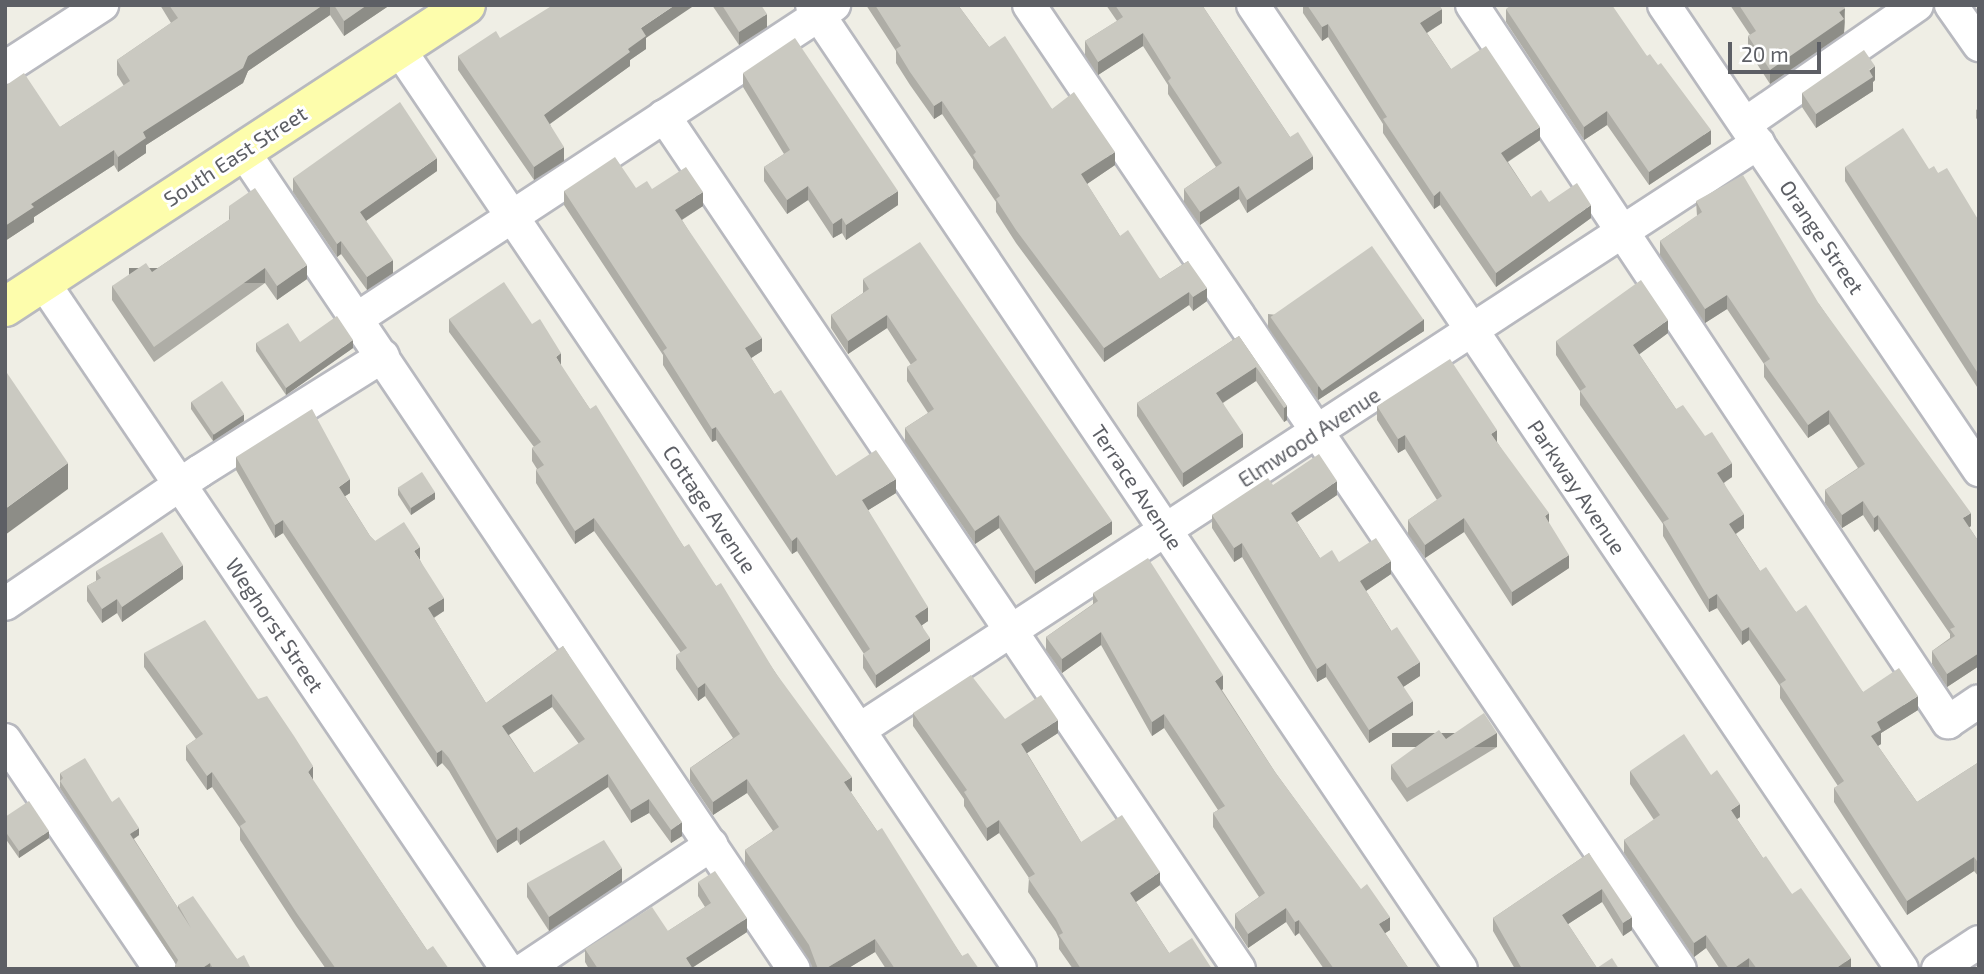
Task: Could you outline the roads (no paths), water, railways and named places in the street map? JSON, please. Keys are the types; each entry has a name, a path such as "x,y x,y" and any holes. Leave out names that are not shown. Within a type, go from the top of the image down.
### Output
{"main road":[{"name":"South East Street","path":"5,307 466,5"}],"street":[{"path":"5,68 102,5"},
{"path":"1029,5 1680,969"},
{"name":"Parkway Avenue","path":"1252,5 1902,969"},
{"path":"1472,5 1948,722 1979,701"},
{"name":"Orange Street","path":"1664,5 1979,470"},
{"name":"Elmwood Avenue","path":"859,730 1622,233 1917,5"},
{"path":"1951,5 1979,45"},
{"path":"358,318 822,8"},
{"name":"Terrace Avenue","path":"822,8 1166,530 1461,969"},
{"name":"Cottage Avenue","path":"399,49 1020,969"},
{"path":"664,116 1239,969"},
{"path":"243,151 794,969"},
{"name":"Weghorst Street","path":"43,282 507,969"},
{"path":"5,604 181,485 383,356"},
{"path":"5,740 160,969"},
{"path":"525,969 711,845"},
{"path":"1938,969 1979,942"}]}
